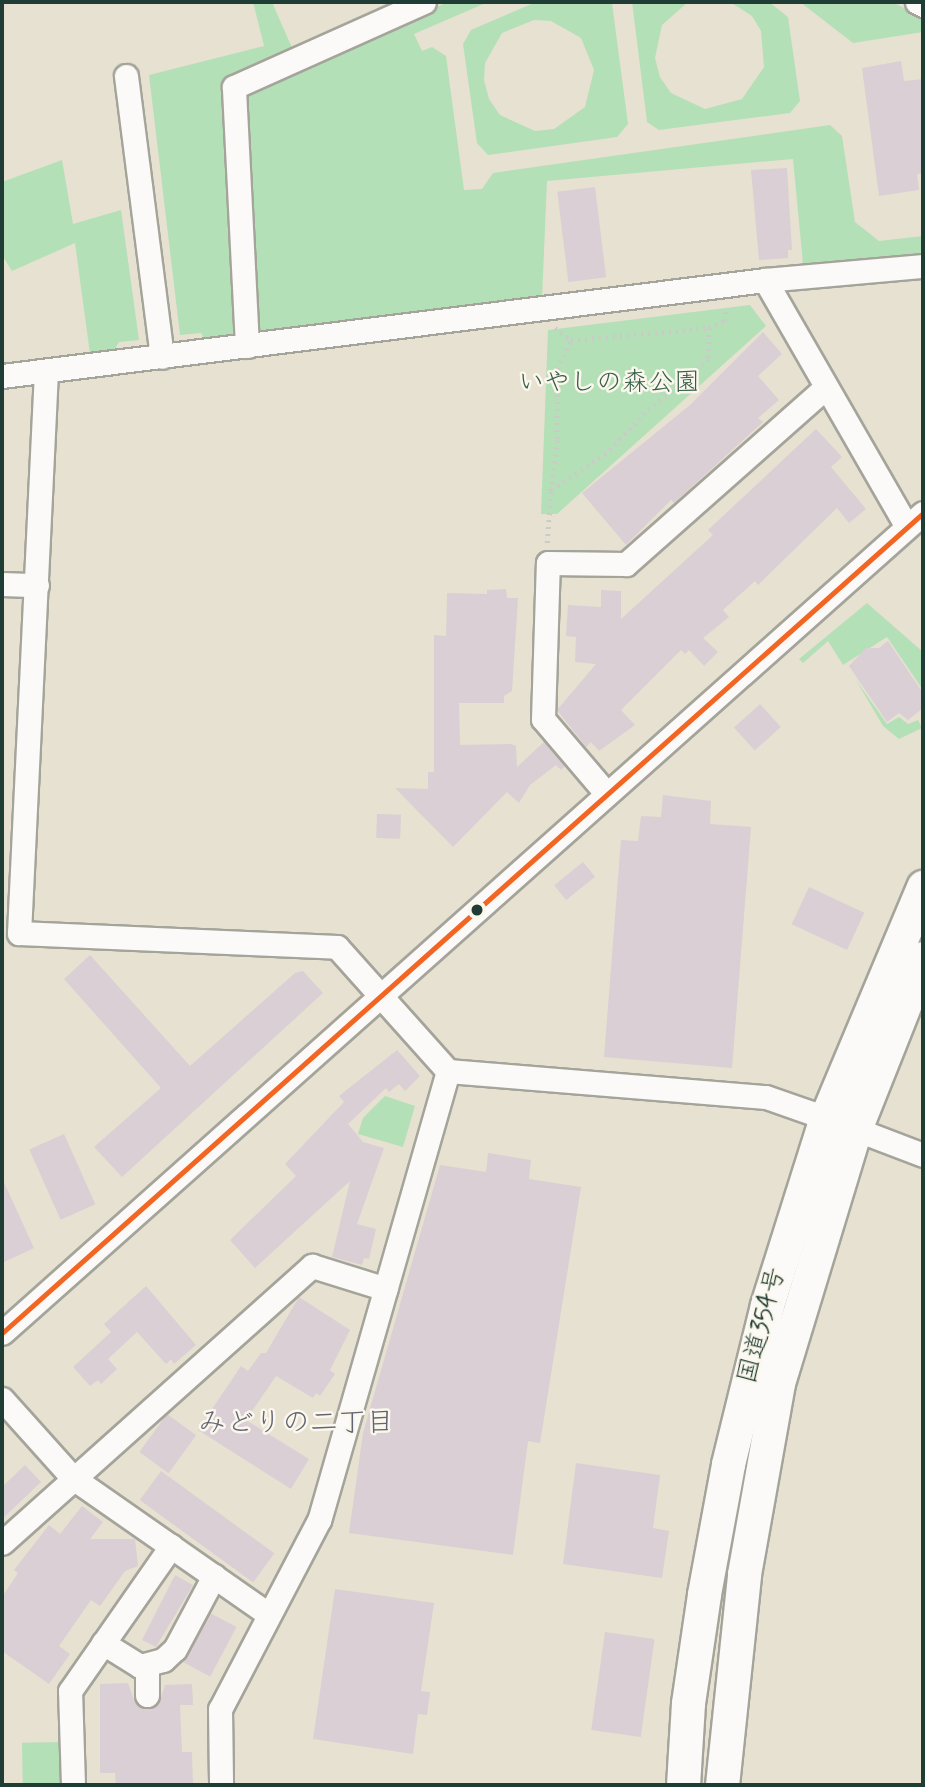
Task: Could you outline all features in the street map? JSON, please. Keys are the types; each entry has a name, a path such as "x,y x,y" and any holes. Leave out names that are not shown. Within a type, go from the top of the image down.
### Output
{"highway":[{"name":"国道354号","path":"683,1785 688,1703 728,1464 767,1305 841,1124 923,887"},
{"name":"国道354号","path":"722,1785 744,1574 778,1383 841,1124 923,958"}],"street":[{"path":"247,346 234,87 424,2"},
{"path":"917,2 923,5"},
{"path":"125,76 162,357"},
{"path":"2,376 765,280 923,266"},
{"path":"2,1333 915,519 825,388 765,280"},
{"path":"46,371 19,933 337,947 381,993 448,1071 766,1097 923,1155"},
{"path":"606,793 543,719 548,563 626,564 825,388"},
{"path":"2,584 37,585"},
{"path":"220,1785 219,1709 319,1520 448,1071"},
{"path":"2,1543 312,1266 386,1289"},
{"path":"2,1399 73,1478 268,1615"},
{"path":"73,1785 70,1691 171,1546"},
{"path":"147,1667 176,1649 214,1576"},
{"path":"103,1643 147,1667"},
{"path":"147,1667 147,1695"}],"path":[{"path":"549,324 571,340 709,328 725,321 727,301"},
{"path":"551,491 606,454 645,413 709,359 709,328"},
{"path":"548,563 551,491 557,439 557,369 571,340"}],"green space":[{"path":"253,2 272,2 293,50 226,83 236,330 227,339 206,341 201,333 180,335 149,75 264,46"},
{"path":"448,2 488,2 414,34 422,51 432,47 446,56 464,190 482,189 493,173 830,125 842,136 855,222 879,241 923,236 923,255 803,264 793,159 547,181 542,299 263,332 254,326 245,97 250,90"},
{"path":"536,2 612,3 628,124 617,137 488,155 477,143 463,44 471,30","holes":["534,20 551,21 581,38 594,70 585,107 554,129 535,131 500,115 489,99 484,80 485,63 502,33"]},
{"path":"632,2 688,2 662,25 655,58 660,77 671,93 705,109 742,99 764,67 761,31 752,16 730,2 769,2 788,17 800,101 790,113 659,130 647,122"},
{"path":"800,2 892,2 923,17 923,32 853,43"},
{"path":"62,160 73,224 121,210 139,340 119,342 113,352 90,354 75,243 12,271 2,255 2,182"},
{"name":"いやしの森公園","path":"750,305 766,326 557,514 541,514 548,330"},
{"path":"867,603 923,652 923,690 887,637 843,665 828,641 803,663 799,659"},
{"path":"856,680 887,724 899,717 908,724 918,720 922,728 899,739 883,726"},
{"path":"385,1096 415,1106 403,1147 358,1134 363,1118"},
{"path":"62,1742 63,1785 23,1785 22,1743"}],"building":[{"path":"901,61 904,81 923,79 923,173 917,174 919,190 879,196 862,68"},
{"path":"787,168 792,250 788,250 788,258 759,260 751,170"},
{"path":"595,187 606,277 568,282 557,192"},
{"path":"763,332 782,354 758,376 779,400 758,418 763,422 674,503 671,500 626,545 582,493 690,405"},
{"path":"816,429 842,457 831,467 866,509 849,523 837,508 758,585 755,581 723,610 729,617 703,638 718,652 704,666 689,650 685,654 681,650 621,710 635,725 599,751 591,742 586,747 557,710 596,664 575,662 576,637 566,636 568,605 601,607 601,590 621,591 621,619 713,535 708,530"},
{"path":"506,589 507,598 518,598 512,691 504,696 504,703 459,703 460,745 511,744 516,746 517,767 544,742 565,766 561,770 556,765 530,785 519,803 507,792 453,847 395,788 428,789 428,772 434,772 434,635 446,636 447,593 487,594 487,590"},
{"path":"888,641 923,693 923,708 908,720 899,713 887,722 849,666 866,648 879,648"},
{"path":"760,704 781,727 755,750 734,727"},
{"path":"663,795 711,801 710,824 751,827 732,1068 604,1057 621,840 638,841 641,816 661,817"},
{"path":"377,814 401,815 400,839 376,838"},
{"path":"583,862 595,877 566,900 554,885"},
{"path":"809,887 864,913 847,950 792,924"},
{"path":"90,955 190,1066 295,973 303,971 323,993 122,1177 94,1147 161,1088 64,979"},
{"path":"397,1050 420,1076 405,1091 399,1084 389,1092 386,1088 348,1124 363,1142 384,1148 357,1224 376,1229 369,1259 364,1258 362,1265 332,1257 350,1181 255,1268 230,1240 296,1176 285,1164 344,1102 339,1096"},
{"path":"64,1134 95,1204 61,1220 29,1149"},
{"path":"488,1153 531,1160 529,1179 581,1187 540,1443 528,1441 513,1555 349,1533 363,1433 440,1165 486,1172"},
{"path":"2,1178 34,1248 2,1263"},
{"path":"146,1286 196,1345 174,1364 171,1359 166,1364 137,1332 108,1359 117,1369 101,1384 98,1380 90,1386 73,1367 111,1332 104,1324"},
{"path":"299,1297 350,1330 330,1370 335,1374 320,1396 316,1393 313,1398 276,1376 246,1420 309,1459 291,1489 198,1430 241,1366 248,1371 261,1353 266,1353"},
{"path":"167,1414 196,1435 168,1473 139,1452"},
{"path":"576,1463 660,1475 653,1528 669,1531 662,1578 563,1564"},
{"path":"25,1465 41,1482 2,1519 2,1487"},
{"path":"161,1471 274,1553 253,1582 140,1500"},
{"path":"82,1506 103,1522 90,1539 135,1539 138,1566 125,1571 100,1606 91,1600 59,1646 70,1654 49,1684 2,1651 2,1597 18,1573 14,1570 49,1525 60,1534"},
{"path":"175,1575 193,1585 156,1647 142,1640"},
{"path":"335,1589 434,1603 421,1691 430,1692 427,1715 418,1714 413,1754 313,1739"},
{"path":"210,1613 236,1627 210,1677 184,1662"},
{"path":"605,1632 655,1639 641,1737 591,1730"},
{"path":"128,1683 135,1703 146,1709 159,1703 165,1685 192,1684 193,1705 180,1705 182,1752 192,1752 193,1785 116,1785 115,1773 100,1773 100,1684"}],"transit line":[{"path":"2,1333 923,513"}],"district":[{"name":"みどりの二丁目","path":"296,1424"}]}
